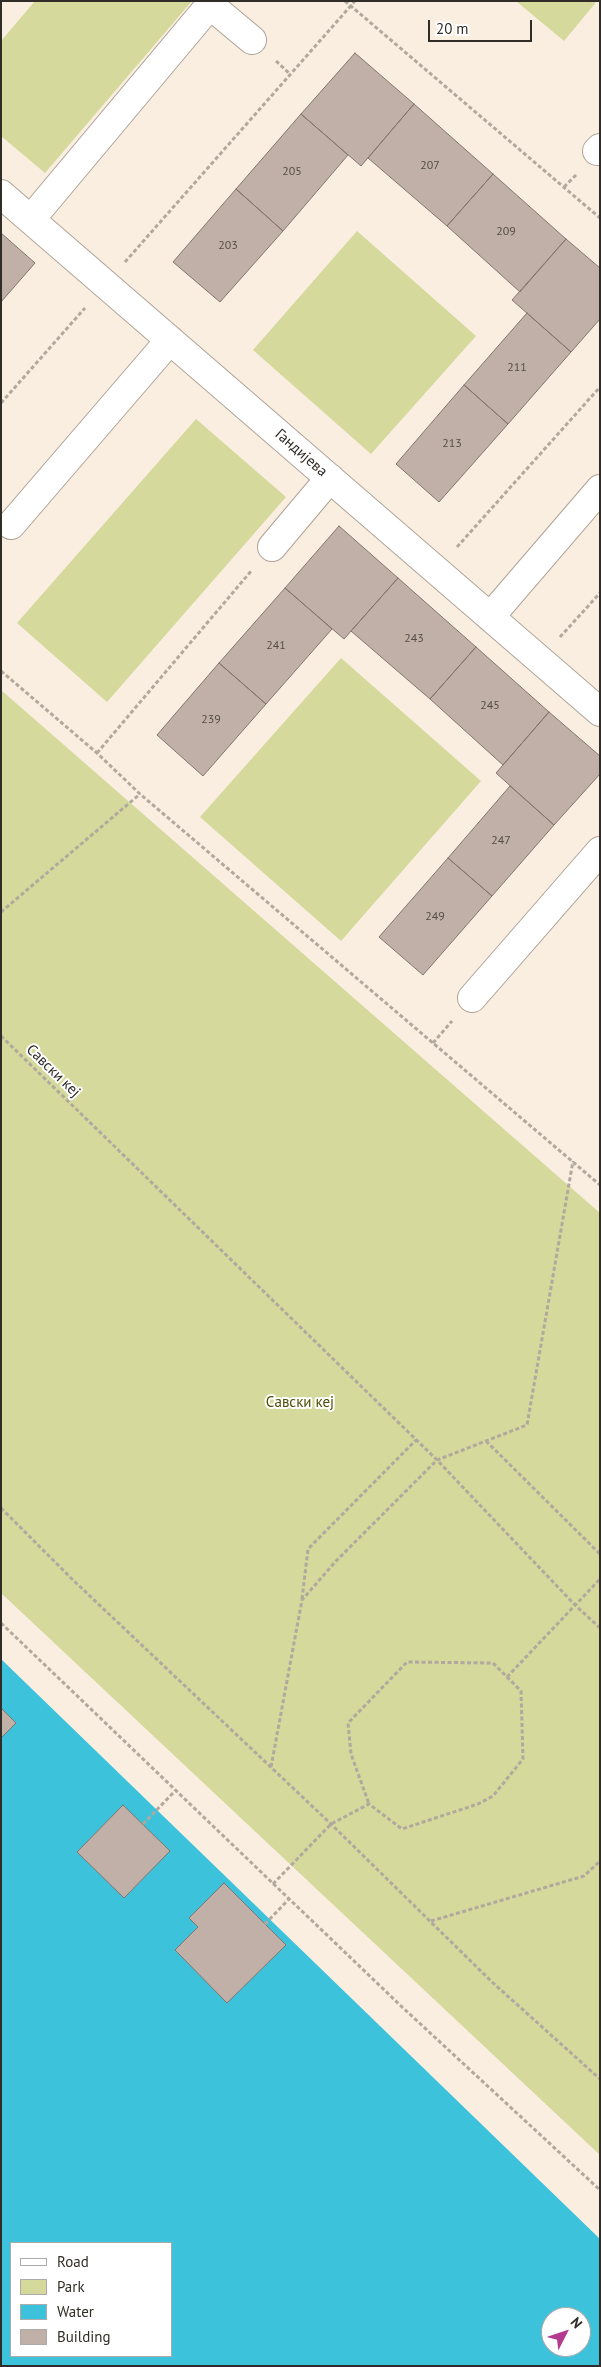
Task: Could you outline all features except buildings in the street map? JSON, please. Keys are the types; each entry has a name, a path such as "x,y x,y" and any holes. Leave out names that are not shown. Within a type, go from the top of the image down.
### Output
{"street":[{"path":"31,220 210,5 252,40"},
{"name":"Гандијева","path":"1,194 600,712"},
{"path":"12,524 170,340"},
{"path":"272,547 330,478"},
{"path":"490,617 600,489"},
{"path":"472,998 600,851"}],"path":[{"path":"345,1 600,218"},
{"path":"1,403 355,1"},
{"path":"437,570 600,387"},
{"path":"97,753 272,547"},
{"path":"540,660 600,592"},
{"path":"1,671 97,753 140,794 600,1185"},
{"path":"1,912 140,794"},
{"name":"Савски кеј","path":"1,1036 437,1460 575,1605 600,1628"},
{"path":"302,1600 336,1561 437,1460 527,1425 573,1161"},
{"path":"271,1767 302,1600 308,1549 416,1440"},
{"path":"486,1441 600,1554"},
{"path":"1,1508 74,1581 331,1824 492,1982 600,2079"},
{"path":"507,1677 600,1579"},
{"path":"1,1623 401,2006 600,2190"},
{"path":"407,1662 493,1663 521,1691 523,1759 493,1796 478,1804 402,1829 369,1804 351,1754 348,1723 407,1662"},
{"path":"143,1824 176,1790"},
{"path":"273,1884 331,1824 369,1804"},
{"path":"430,1922 584,1876 600,1861"},
{"path":"265,1924 289,1899"}],"green space":[{"path":"35,1 192,1 45,173 1,136 1,41"},
{"path":"516,1 597,1 564,41"},
{"path":"357,231 476,336 371,454 253,350"},
{"path":"196,419 286,497 107,702 17,623"},
{"path":"341,658 481,781 341,941 200,817"},
{"name":"Савски кеј","path":"1,690 600,1213 600,2155 1,1593"}],"water":[{"path":"1,1659 600,2239 600,2366 1,2366"}]}
